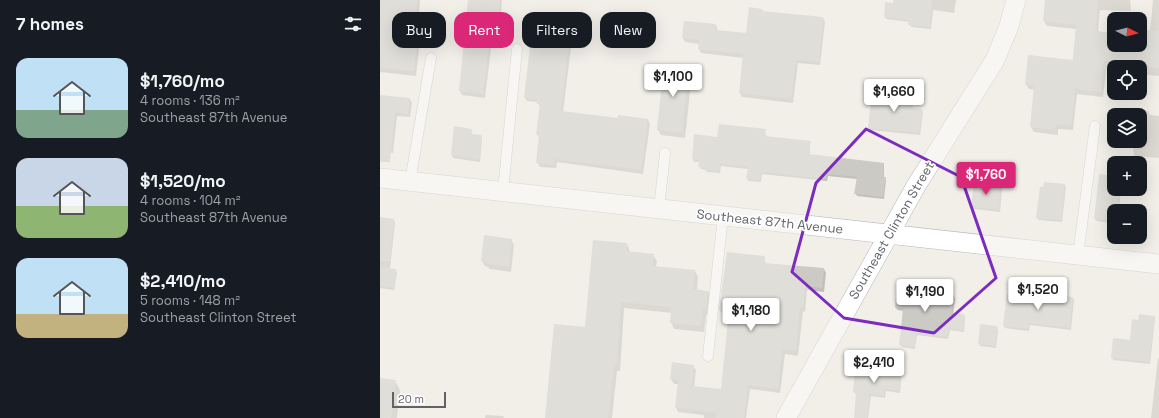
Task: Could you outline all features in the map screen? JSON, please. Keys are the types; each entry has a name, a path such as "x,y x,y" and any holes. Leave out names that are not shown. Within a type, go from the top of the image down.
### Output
{"street":[{"name":"Southeast Clinton Street","path":"786,418 916,186 995,60 1010,26 1016,0"},
{"name":"Southeast 87th Avenue","path":"380,178 1159,264"}],"lane":[{"path":"503,192 517,49"},
{"path":"410,182 431,58"},
{"path":"1078,255 1095,126"},
{"path":"659,209 666,153"},
{"path":"708,356 723,216"}],"highlighted area":[{"path":"866,129 961,177 996,278 934,333 844,318 792,272 816,183"}],"building":[{"path":"380,0 417,0 416,12 392,12 392,48 416,48 414,71 380,68"},
{"path":"468,0 500,0 499,12 467,12"},
{"path":"893,0 932,0 930,27 908,25 909,20 884,17 885,2 893,3"},
{"path":"1045,0 1098,0 1096,31 1107,32 1107,52 1147,52 1147,30 1159,31 1159,68 1147,66 1147,60 1104,60 1101,92 1075,89 1071,126 1056,124 1055,130 1030,127 1034,86 1025,85 1028,55 1073,60 1076,25 1043,21"},
{"path":"749,7 762,9 762,11 823,17 819,62 796,60 791,99 739,93 743,54 698,49 699,40 682,38 684,21 716,24 716,30 746,33"},
{"path":"463,48 489,48 483,94 459,91"},
{"path":"530,48 568,48 561,111 618,118 618,115 648,119 641,170 555,159 554,165 536,163 539,135 536,135 540,104 537,104 537,99 524,98"},
{"path":"664,64 689,67 682,133 657,130"},
{"path":"872,92 913,96 912,108 922,109 919,133 868,128"},
{"path":"380,95 410,98 408,114 395,112 390,162 380,162"},
{"path":"1147,111 1149,111 1147,134"},
{"path":"719,124 766,129 765,136 811,141 809,154 884,163 883,177 886,177 883,197 854,194 857,177 827,174 826,179 761,172 760,180 746,179 748,167 720,164 719,171 705,170 705,168 698,167 699,160 692,159 694,134 717,137"},
{"path":"454,126 472,129 471,134 482,135 479,160 451,155"},
{"path":"1099,174 1107,175 1107,196 1119,196 1119,204 1107,204 1107,221 1094,219"},
{"path":"974,182 1001,185 999,210 971,207"},
{"path":"1044,182 1065,184 1061,220 1036,218 1040,187 1043,187"},
{"path":"380,217 394,219 390,261 380,261"},
{"path":"484,235 512,239 509,267 486,264 486,262 481,261"},
{"path":"593,240 627,243 626,251 654,254 652,266 695,270 693,289 708,291 706,309 703,309 701,326 670,323 671,307 621,302 617,365 614,365 608,418 545,418 554,324 585,327"},
{"path":"727,252 765,256 764,263 824,268 822,288 805,286 803,308 800,307 796,351 782,350 778,389 748,385 744,418 716,418 717,413 675,408 678,380 670,379 672,362 694,365 692,386 721,389 729,311 719,310"},
{"path":"380,267 396,269 394,288 380,286"},
{"path":"898,279 915,281 914,291 954,295 952,313 964,314 963,330 949,328 947,337 916,333 915,347 899,345 903,309 895,308"},
{"path":"1007,294 1050,299 1050,295 1073,297 1070,328 1029,323 1028,329 1003,326"},
{"path":"1139,314 1155,316 1149,362 1111,358 1113,338 1130,340 1132,319 1138,320"},
{"path":"980,324 997,326 995,346 978,344"},
{"path":"865,362 901,366 899,391 885,389 884,396 870,394 867,418 854,418 856,393 853,392 855,369 864,370"},
{"path":"380,378 396,380 391,418 380,418"}]}
